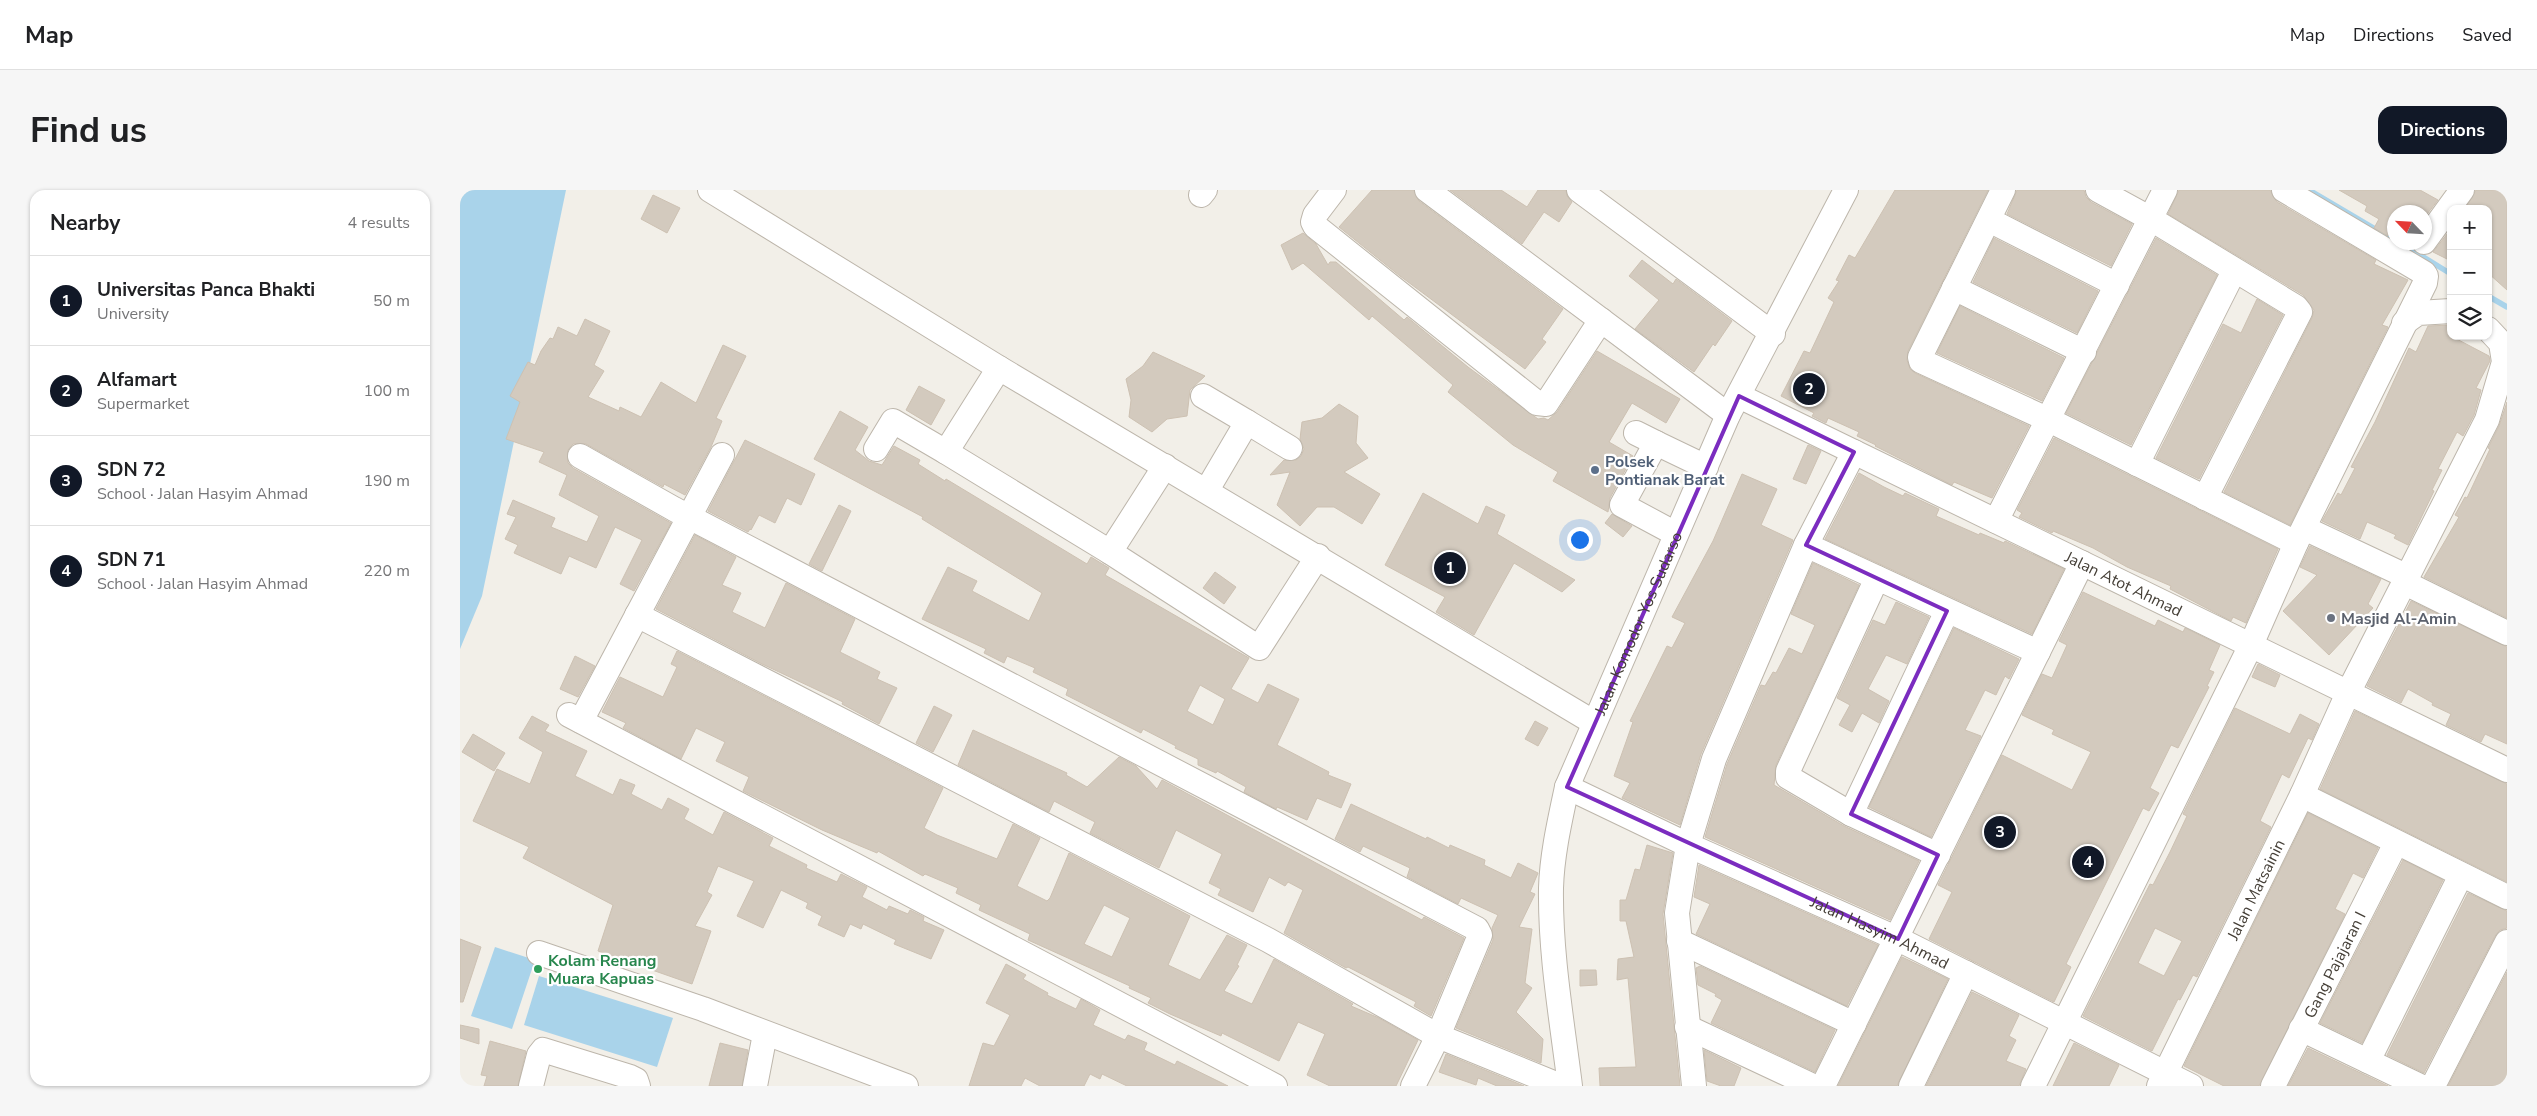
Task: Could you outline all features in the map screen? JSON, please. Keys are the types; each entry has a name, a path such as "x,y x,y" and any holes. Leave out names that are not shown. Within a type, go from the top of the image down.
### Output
{"street":[{"path":"710,190 998,368 1318,556 1593,722"},
{"path":"1334,190 1315,215 1313,222 1315,226 1537,403 1546,404 1601,320"},
{"name":"Jalan Atot Ahmad","path":"1427,190 1601,320 1734,406 1854,452 2507,770"},
{"path":"1580,190 1772,334"},
{"name":"Jalan Komodor Yos Sudarso","path":"1570,1086 1552,934 1551,888 1556,839 1567,787 1593,722 1734,406 1846,190"},
{"path":"2003,190 1920,357 1921,361 2049,420 2205,498 2404,580 2507,632"},
{"path":"2098,190 2151,219 2300,312 2205,498"},
{"path":"1996,521 2084,352 2165,190"},
{"path":"2033,1086 2251,645 2300,536 2425,283 2426,276 2409,264 2284,190"},
{"path":"2432,231 2462,190"},
{"path":"1989,220 2118,285"},
{"path":"2409,264 2419,250"},
{"path":"2137,464 2234,272"},
{"path":"1954,288 2084,352"},
{"path":"2404,323 2418,313 2447,310"},
{"name":"Jalan Matsainin","path":"2162,1080 2302,795 2348,692 2487,420 2504,362 2501,343 2492,333"},
{"path":"946,452 998,368"},
{"path":"1203,396 1290,448"},
{"path":"876,449 893,421 1110,552 1258,648 1318,556"},
{"path":"1207,490 1247,422"},
{"path":"1676,534 1622,505 1646,438 1706,467"},
{"path":"1694,1086 1677,913 1688,845 1714,759 1806,545 1854,452"},
{"path":"722,455 637,615 575,718 1275,1086"},
{"path":"580,456 689,517 1477,929 1480,935 1438,1036 1412,1086"},
{"path":"1110,552 1165,466"},
{"path":"1806,545 2038,652"},
{"path":"1823,1086 1898,939 2082,563"},
{"path":"1877,578 1788,771 1788,777 1851,814 1938,855"},
{"path":"1851,814 1947,611"},
{"path":"637,615 1268,940 1438,1036 1560,1086"},
{"name":"Jalan Hasyim Ahmad","path":"1567,787 1688,845 1898,939 2065,1023 2162,1080 2191,1086"},
{"path":"2302,795 2507,897"},
{"name":"Gang Pajajaran I","path":"2273,1086 2396,843"},
{"path":"2368,1061 2461,875"},
{"path":"1679,941 1854,1024"},
{"path":"2433,1086 2507,942"},
{"path":"539,953 703,1009 906,1086"},
{"path":"1911,1086 1966,973"},
{"path":"1687,1027 1813,1086"},
{"path":"2301,1029 2420,1086"},
{"path":"755,1086 765,1034"},
{"path":"532,1086 539,1055 543,1050 630,1076 636,1080 638,1086"}],"highlighted area":[{"path":"1739,396 1854,452 1806,545 1947,611 1851,814 1938,855 1898,939 1567,787"}],"water":[{"path":"460,190 566,190 482,596 460,649"},
{"path":"495,947 535,960 512,1029 471,1016"},
{"path":"539,976 673,1018 657,1067 524,1025"}],"building":[{"path":"1372,190 1414,190 1419,201 1563,309 1542,339 1546,342 1525,369 1400,276 1339,227"},
{"path":"1450,190 1501,190 1527,207 1538,190 1566,190 1567,196 1572,202 1559,222 1544,212 1522,244"},
{"path":"1895,190 1988,190 1908,351 1907,360 1910,369 1915,373 2029,426 1992,498 1954,482 1952,485 1857,436 1859,432 1828,418 1826,423 1812,416 1814,413 1781,396 1804,351 1810,353 1834,302 1828,298 1839,281 1836,280 1849,255 1855,258"},
{"path":"2017,190 2084,190 2086,197 2091,202 2132,224 2111,266 2007,214"},
{"path":"2179,190 2270,190 2277,202 2376,260 2374,264 2408,280 2382,325 2388,327 2290,525 2224,492 2312,318 2314,310 2303,295 2168,214"},
{"path":"2339,190 2420,190 2438,200 2432,208 2432,205 2387,205 2387,235 2374,228 2379,219 2365,211 2367,206"},
{"path":"2476,190 2507,190 2507,290 2492,277 2492,205 2467,205"},
{"path":"653,195 680,208 667,233 641,219"},
{"path":"1303,233 1316,244 1328,265 1330,262 1336,262 1404,320 1407,317 1468,367 1538,419 1544,418 1548,420 1557,412 1597,351 1680,399 1666,423 1632,403 1609,442 1633,456 1610,498 1608,512 1553,481 1558,472 1513,445 1448,392 1453,385 1372,316 1369,320 1303,263 1292,270 1281,245"},
{"path":"2447,234 2447,259 2433,252"},
{"path":"1994,238 2098,291 2077,333 1973,282"},
{"path":"2156,238 2217,275 2131,445 2066,413"},
{"path":"1642,260 1673,284 1676,279 1732,321 1694,372 1635,329 1659,300 1629,276"},
{"path":"2257,299 2283,315 2199,479 2156,458 2223,324 2241,333"},
{"path":"1960,306 2064,358 2042,401 1937,353"},
{"path":"585,319 610,331 594,365 604,371 588,397 619,411 620,407 641,417 661,382 696,403 723,345 746,356 716,418 722,421 711,447 685,495 664,484 663,487 586,444 573,444 568,450 568,463 573,468 671,523 634,591 620,584 642,540 615,527 596,568 569,556 561,574 514,553 518,545 505,539 516,517 507,514 513,500 555,518 551,527 587,542 599,516 559,495 567,475 539,462 544,452 506,439 520,402 510,396 528,362 535,365 541,351 550,338 553,339 558,327 577,336"},
{"path":"2447,325 2447,340 2459,340 2489,356 2490,361 2476,388 2481,390 2474,415 2463,436 2457,432 2438,469 2442,470 2432,490 2434,491 2408,545 2394,538 2396,535 2367,522 2360,539 2322,521 2338,493 2341,495 2355,468 2351,467 2375,422 2409,348 2416,352 2428,326"},
{"path":"1153,352 1205,376 1190,390 1187,416 1167,419 1152,432 1129,417 1131,400 1126,379 1143,366"},
{"path":"919,386 945,400 931,425 906,410"},
{"path":"2507,402 2507,618 2424,577 2459,517 2455,515 2465,497 2467,498 2490,449 2488,448 2499,426"},
{"path":"1339,404 1358,416 1356,443 1368,458 1344,472 1380,494 1362,524 1334,507 1317,507 1300,526 1277,505 1290,472 1270,475 1284,460 1296,460 1301,456 1304,449 1300,439 1302,422 1322,418"},
{"path":"840,411 868,427 855,450 869,461 882,465 894,446 920,460 918,464 945,481 946,479 1087,564 1091,557 1109,568 1105,575 1249,658 1231,689 1258,703 1268,684 1299,699 1277,745 1329,772 1328,775 1351,784 1341,808 1317,798 1307,820 1277,807 1276,809 1244,792 1246,787 1217,771 1216,773 1198,765 1198,759 1175,748 1176,746 1143,729 1141,733 1066,695 1068,689 1033,672 1035,668 1007,656 1004,663 984,653 986,649 922,619 948,567 977,581 972,591 1029,621 1042,593 922,519 923,517 814,459","holes":["1200,685 1225,699 1213,725 1187,711"]},
{"path":"2054,438 2278,549 2246,623 2233,617 2231,621 2170,589 2171,586 2127,567 2093,548 2053,531 2052,533 2019,517 2022,513 2017,510"},
{"path":"745,440 815,474 801,505 787,498 775,523 759,515 748,532 708,511"},
{"path":"1808,445 1821,451 1806,484 1793,479"},
{"path":"1859,473 1903,496 1905,493 1939,509 1936,516 1979,535 1980,533 2004,543 2005,541 2064,569 2032,634 1825,539"},
{"path":"1742,474 1777,489 1761,525 1793,540 1701,754 1680,825 1622,798 1630,783 1614,776 1633,722 1630,721 1667,646 1672,648 1685,623 1672,617 1713,541"},
{"path":"1423,493 1478,524 1486,506 1505,515 1497,534 1575,580 1562,592 1514,563 1474,635 1436,612 1445,597 1385,565"},
{"path":"839,505 851,511 822,571 809,564"},
{"path":"1612,514 1632,526 1623,537 1605,523"},
{"path":"695,535 736,557 722,585 741,593 732,612 765,628 786,583 855,619 840,652 880,672 877,679 897,688 879,724 842,704 843,702 762,664 656,609"},
{"path":"2310,546 2381,579 2368,604 2373,608 2329,655 2283,611 2317,575 2300,567"},
{"path":"1813,563 1859,585 1776,765 1774,785 1844,826 1919,861 1890,920 1705,837 1727,764 1761,685 1765,686 1773,672 1776,673 1789,648 1802,654 1815,625 1791,614"},
{"path":"1215,572 1236,587 1224,604 1203,588"},
{"path":"2083,592 2155,626 2158,620 2183,632 2185,628 2220,645 2209,670 2214,672 2207,686 2209,687 2178,748 2171,745 2150,788 2159,793 2149,811 2143,808 2066,964 2071,967 2054,1002 1929,939 1952,892 1938,885 2002,755 2072,790 2091,752 2052,734 2054,730 2022,715 2042,674 2052,678 2067,645 2059,641"},
{"path":"2411,601 2507,647 2507,744 2485,734 2481,742 2446,725 2451,714 2432,705 2433,703 2408,689 2401,703 2367,686"},
{"path":"1896,602 1929,617 1907,664 1886,655 1868,689 1889,701 1879,723 1862,713 1852,732 1839,725 1850,705 1837,698 1873,620 1885,625"},
{"path":"1954,628 2019,659 2009,679 2005,676 1996,695 1985,690 1965,730 1981,736 1931,837 1869,807"},
{"path":"677,651 943,788 924,828 937,835 997,859 1013,824 1040,838 1017,886 1047,901 1069,853 1190,916 1168,965 1200,980 1227,935 1247,945 1237,965 1239,966 1224,991 1252,1004 1274,959 1353,1004 1351,1006 1379,1018 1418,1040 1396,1086 1330,1086 1307,1075 1325,1034 1298,1022 1279,1061 1222,1033 1221,1036 1170,1014 1148,1003 1151,998 1129,988 1130,986 1028,940 1030,934 979,910 981,905 956,893 958,888 925,874 923,876 878,851 877,853 822,830 743,791 749,777 716,761 725,742 696,728 681,759 623,728 626,723 602,712 620,677 663,697 677,667 671,664","holes":["1104,905 1130,918 1112,957 1084,944"]},
{"path":"575,656 595,666 578,697 560,689"},
{"path":"2258,664 2280,675 2275,687 2252,677"},
{"path":"934,706 952,715 933,752 916,743"},
{"path":"2235,708 2290,734 2300,714 2319,724 2312,740 2308,738 2289,778 2282,774 2260,821 2271,827 2197,977 2193,975 2180,1000 2178,999 2152,1051 2083,1016 2150,884 2153,885 2170,852 2187,816 2183,814","holes":["2155,928 2182,941 2164,976 2138,963"]},
{"path":"2355,711 2507,784 2507,882 2320,789"},
{"path":"532,716 549,725 545,731 587,751 575,776 613,795 620,779 635,785 631,794 662,810 668,798 689,809 684,819 713,835 724,812 773,838 769,846 807,865 806,868 837,882 841,874 867,887 862,897 887,910 889,906 908,914 910,910 924,917 923,921 944,930 931,959 894,944 896,940 863,924 861,929 850,924 844,937 818,925 822,916 806,908 808,903 781,890 763,928 737,916 754,881 718,866 707,892 712,895 695,926 711,931 692,984 598,951 613,905 523,858 529,847 473,821 497,769 530,784 543,752 519,738"},
{"path":"1535,721 1548,728 1538,746 1525,739"},
{"path":"973,730 1067,773 1066,775 1087,787 1119,757 1136,766 1157,789 1162,780 1422,920 1424,917 1464,938 1431,1016 1414,1006 1416,1002 1348,967 1346,968 1284,933 1303,890 1288,882 1285,886 1269,877 1253,912 1218,895 1221,889 1209,883 1222,854 1176,830 1159,868 1090,833 1095,822 1054,801 1049,812 958,765"},
{"path":"473,734 505,753 494,771 462,752"},
{"path":"1351,804 1426,839 1427,837 1449,848 1450,845 1485,860 1484,865 1511,878 1518,863 1538,873 1530,892 1535,894 1519,927 1532,929 1525,983 1532,988 1516,1012 1543,1039 1541,1063 1456,1028 1493,940 1492,928 1498,915 1461,898 1458,904 1407,877 1410,868 1363,846 1360,852 1335,839"},
{"path":"2308,813 2378,848 2363,878 2353,873 2335,909 2345,914 2259,1086 2224,1086 2184,1066"},
{"path":"1647,845 1673,853 1663,914 1680,1086 1600,1086 1599,1068 1636,1067 1628,978 1617,980 1618,959 1634,957 1626,921 1620,921 1620,900 1626,900 1635,869 1640,870"},
{"path":"2403,860 2443,880 2362,1043 2320,1023"},
{"path":"1699,865 1878,945 1847,1006 1696,934 1710,904 1694,897"},
{"path":"2468,893 2507,911 2507,928 2500,930 2495,936 2424,1073 2387,1055"},
{"path":"460,939 481,947 463,1002 460,1002"},
{"path":"1902,957 1948,979 1897,1086 1838,1086"},
{"path":"1006,964 1026,975 1023,979 1048,993 1047,995 1076,1009 1081,999 1100,1010 1093,1025 1125,1040 1128,1035 1147,1043 1144,1050 1175,1065 1177,1061 1228,1086 1127,1086 1102,1074 1100,1079 1090,1074 1084,1086 1040,1086 1025,1078 1021,1086 969,1086 983,1043 994,1046 1010,1015 986,1003"},
{"path":"1700,966 1835,1030 1815,1072 1711,1023 1722,1000 1715,996 1716,994 1698,985 1696,968"},
{"path":"1580,970 1596,970 1597,985 1580,986"},
{"path":"2507,972 2507,1086 2448,1086"},
{"path":"1972,992 2019,1015 2009,1036 2016,1040 2006,1061 2026,1069 2019,1086 1926,1086"},
{"path":"460,1025 479,1029 479,1044 460,1038"},
{"path":"490,1041 526,1051 518,1086 484,1086 487,1076 481,1075"},
{"path":"720,1043 748,1050 742,1086 709,1086"},
{"path":"2074,1043 2119,1065 2109,1086 2053,1086"},
{"path":"2308,1048 2388,1086 2288,1086"},
{"path":"1704,1050 1741,1068 1734,1086 1721,1086 1707,1081"},
{"path":"1446,1054 1524,1086 1497,1086 1478,1078 1476,1085 1439,1072"}],"waterway":[{"path":"2309,190 2387,236"},
{"path":"2412,250 2447,272"},
{"path":"2492,298 2507,307"}],"place":[{"name":"Alfamart","path":"1809,389"},
{"name":"Polsek Pontianak Barat","path":"1595,470"},
{"name":"Universitas Panca Bhakti","path":"1450,568"},
{"name":"Masjid Al-Amin","path":"2331,618"},
{"name":"SDN 72","path":"2000,832"},
{"name":"SDN 71","path":"2088,862"},
{"name":"Kolam Renang Muara Kapuas","path":"538,969"}]}
